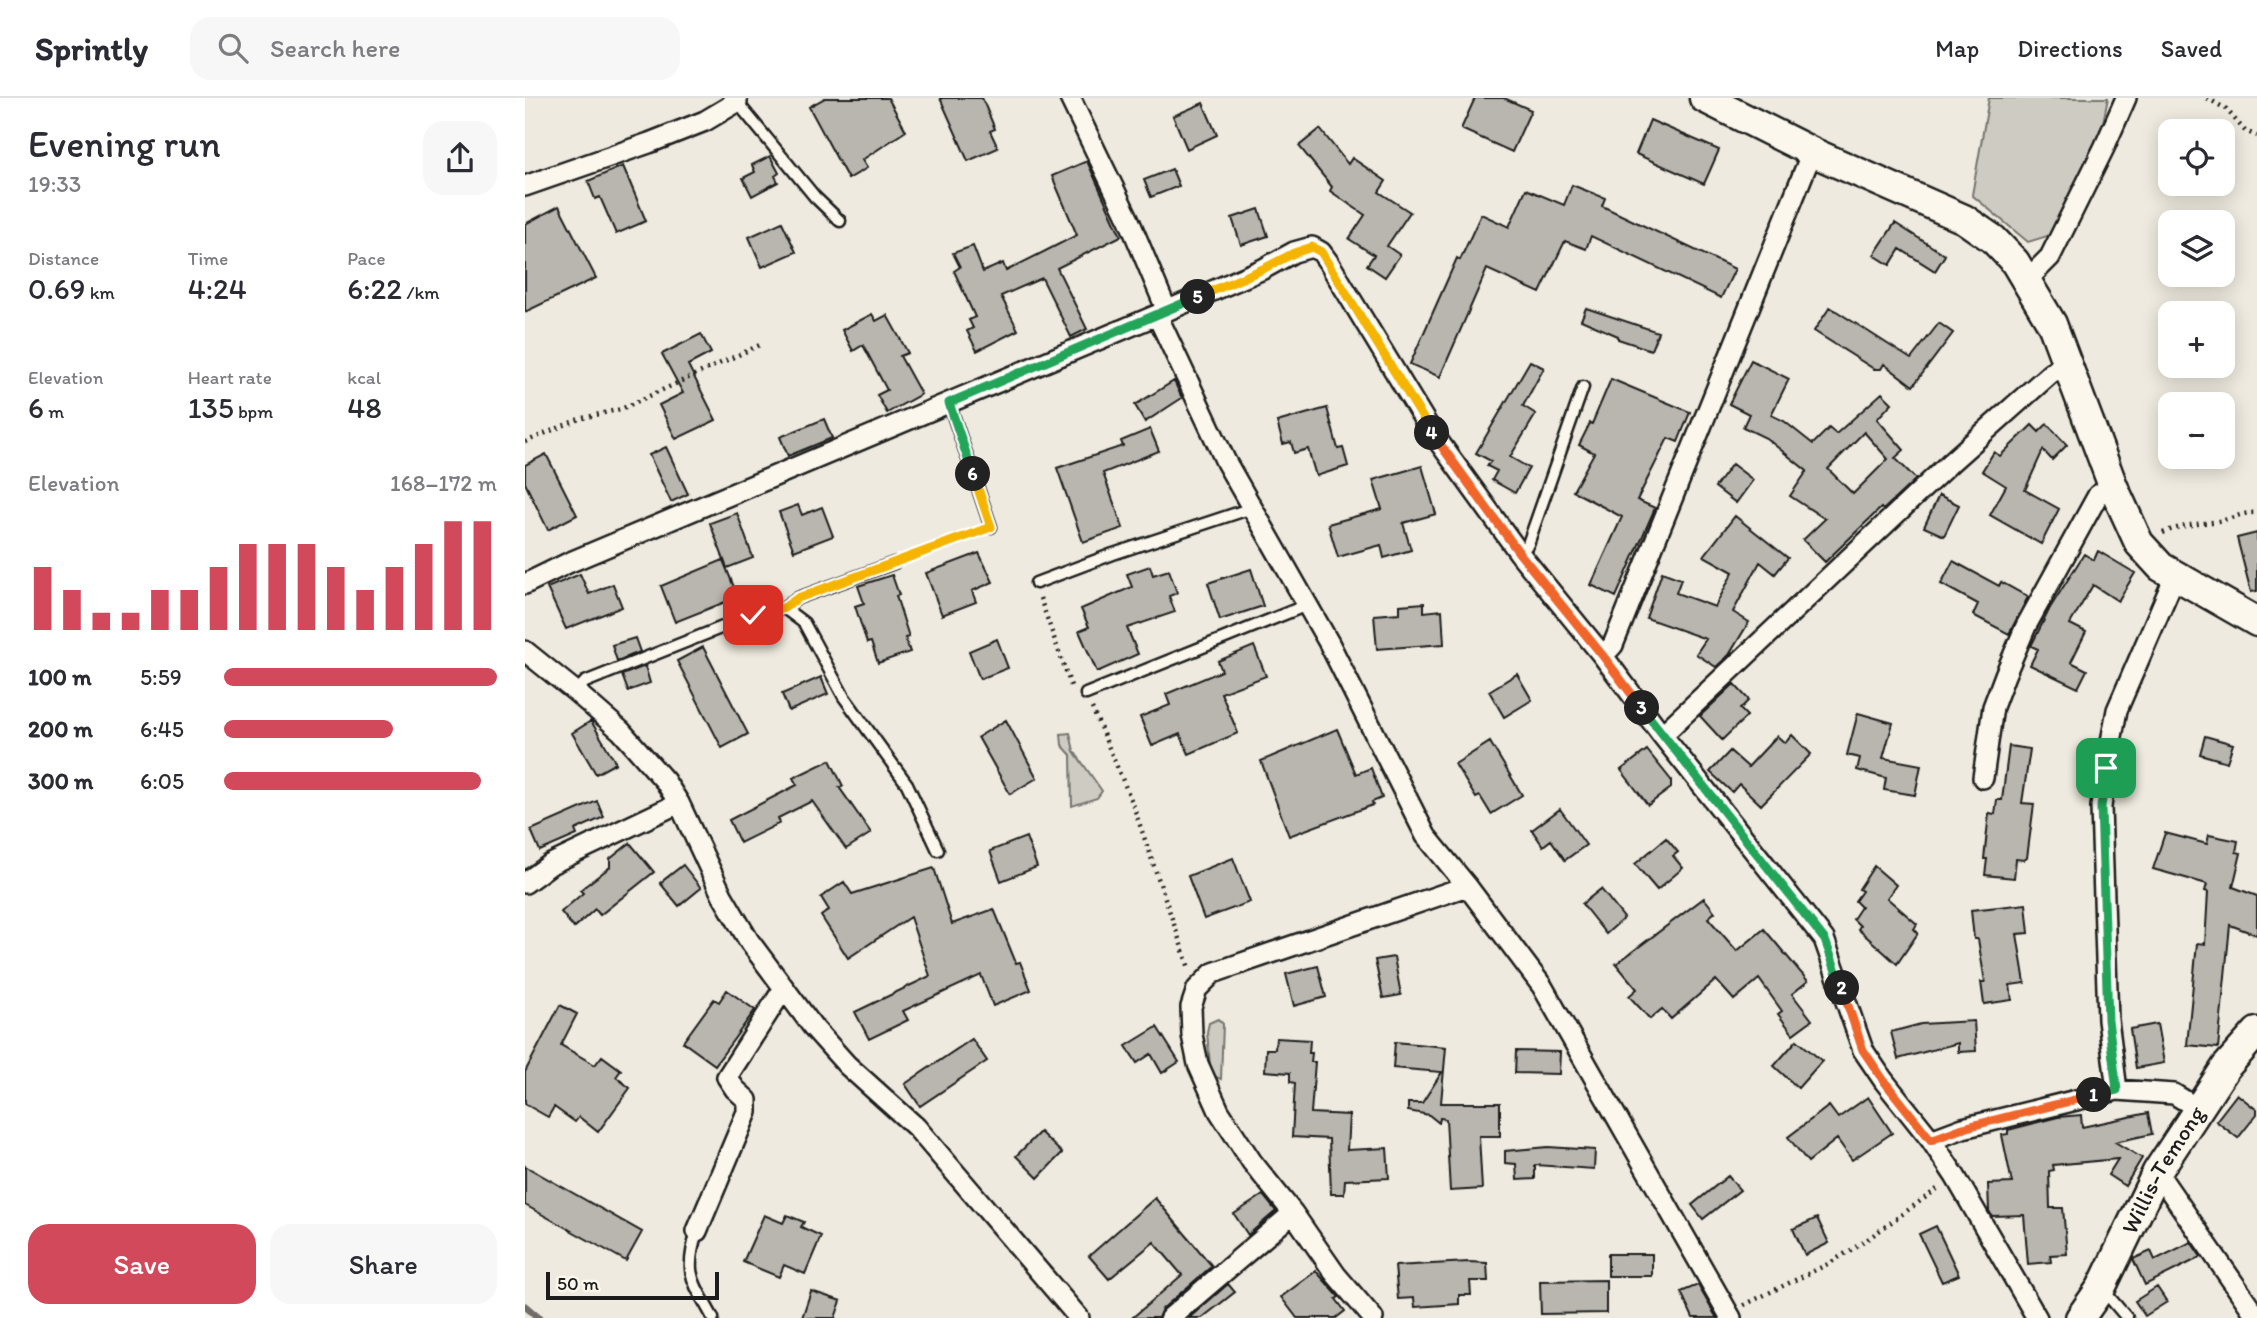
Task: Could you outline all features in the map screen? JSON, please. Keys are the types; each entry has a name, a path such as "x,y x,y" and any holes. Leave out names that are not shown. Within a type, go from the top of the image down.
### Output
{"main road":[{"path":"1704,98 1812,152 1964,219 1993,239 2015,262 2052,324 2113,486 2139,543 2161,567 2257,622"},
{"name":"Willis-Temong","path":"2080,1318 2101,1288 2157,1172 2226,1067 2257,1032"}],"street":[{"path":"1070,98 1129,220 1162,313 1226,462 1329,643 1426,836 1542,986 1729,1316"},
{"path":"2027,280 2050,257 2056,246 2110,137 2126,98"},
{"path":"525,187 705,121 735,100"},
{"path":"1603,656 1613,645 1812,152"},
{"path":"525,584 568,563 1162,313 1312,247 1321,252 1431,431 1520,554 1825,940 1863,1050 1931,1140 2037,1318"},
{"path":"1662,735 1951,462 2051,373 2068,363"},
{"path":"1983,778 1993,707 2026,626 2098,495 2113,486"},
{"path":"2117,1090 2108,1020 2101,807 2117,710 2175,576"},
{"path":"525,651 621,732 665,781 679,803 722,895 749,941 813,1027 846,1065 916,1126 1079,1318"},
{"path":"525,883 551,863 679,803"},
{"path":"1373,1318 1336,1275 1293,1213 1252,1162 1219,1111 1198,1064 1192,1035 1191,1007 1196,989 1213,973 1467,886"},
{"path":"697,1231 747,1112 747,1100 727,1077 785,988"},
{"path":"1931,1140 1963,1128 2117,1090 2174,1094 2197,1108"},
{"path":"2157,1172 2257,1317"},
{"path":"1170,1318 1293,1213"}],"lane":[{"path":"735,100 815,197 840,221"},
{"path":"1520,554 1528,544 1583,387"},
{"path":"949,403 991,527"},
{"path":"1036,583 1113,554 1252,508"},
{"path":"576,692 585,682 753,615 784,608 798,598 894,563"},
{"path":"1086,694 1307,605"},
{"path":"784,608 804,623 844,697 907,784 938,850"},
{"path":"697,1231 690,1255 691,1276 713,1318"},
{"path":"2101,1288 2127,1318"}],"path":[{"path":"2207,98 2226,109 2245,131 2257,136"},
{"path":"525,442 579,419 621,409 762,344"},
{"path":"2139,543 2168,530 2247,512 2257,513"},
{"path":"894,563 991,527"},
{"path":"1036,583 1044,614 1071,686 1086,694 1132,802 1196,989"},
{"path":"1729,1316 1830,1263 1955,1177"}],"shaded area":[{"path":"1989,98 2108,98 2099,142 2054,234 2028,242 1972,195"},
{"path":"1070,733 1074,751 1102,791 1097,798 1072,806 1071,755 1062,745 1061,734"},
{"path":"1218,1019 1223,1024 1221,1079 1211,1075 1207,1032 1209,1023"}],"building":[{"path":"825,98 888,98 906,131 862,160 867,168 848,179 809,107"},
{"path":"940,98 982,98 995,129 990,131 998,148 968,161"},
{"path":"1475,98 1504,98 1531,110 1512,152 1461,129"},
{"path":"1203,103 1217,135 1187,149 1173,116"},
{"path":"1650,120 1719,150 1704,184 1636,154"},
{"path":"1320,129 1348,164 1352,158 1386,181 1379,192 1410,212 1387,246 1400,255 1385,277 1367,265 1374,255 1349,239 1365,215 1330,191 1332,187 1299,146"},
{"path":"770,156 779,173 775,176 778,182 752,196 743,178 755,172 752,165"},
{"path":"1087,161 1121,236 1057,268 1087,329 1071,337 1042,278 1001,296 1018,330 977,351 967,331 973,328 969,320 975,317 954,271 960,267 953,253 973,246 983,272 1003,263 1006,271 1077,235 1052,176"},
{"path":"623,166 646,221 616,234 600,197 595,199 588,181"},
{"path":"1172,169 1179,186 1151,197 1144,180"},
{"path":"1572,185 1605,198 1602,206 1735,269 1721,298 1591,236 1586,249 1565,241 1540,293 1487,269 1440,377 1410,364 1457,258 1460,260 1481,214 1509,227 1526,189 1564,205"},
{"path":"559,206 596,278 525,312 525,224"},
{"path":"1259,209 1268,236 1241,245 1232,218"},
{"path":"782,222 796,252 762,267 749,237"},
{"path":"1895,223 1945,255 1935,271 1900,249 1890,265 1874,255"},
{"path":"1830,307 1911,359 1939,323 1953,333 1913,386 1884,364 1881,369 1874,369 1814,331"},
{"path":"1586,308 1658,332 1651,350 1618,339 1618,336 1581,320"},
{"path":"872,314 876,321 887,315 908,353 900,356 921,394 887,413 877,395 887,390 863,345 853,351 842,330"},
{"path":"701,334 711,353 688,365 716,420 676,439 659,405 683,393 662,354"},
{"path":"1751,360 1789,379 1771,415 1784,421 1813,444 1829,428 1836,434 1882,393 1892,403 1877,419 1904,450 1895,458 1916,479 1883,510 1881,508 1825,562 1803,540 1825,519 1790,496 1807,471 1766,438 1743,427 1749,414 1729,404","holes":["1864,432 1888,459 1853,494 1828,469"]},
{"path":"1530,361 1544,368 1523,406 1536,414 1510,457 1529,468 1515,493 1492,480 1497,471 1487,466 1491,461 1476,453"},
{"path":"1611,379 1690,412 1678,442 1668,438 1637,500 1655,508 1616,597 1591,585 1622,517 1573,491 1594,453 1579,445 1590,423 1592,424"},
{"path":"1174,381 1182,398 1145,422 1135,405"},
{"path":"1327,408 1338,449 1343,448 1348,466 1316,476 1308,449 1294,453 1291,442 1283,444 1277,422"},
{"path":"824,419 832,438 788,456 780,437"},
{"path":"2047,424 2067,445 2052,460 2043,450 2025,490 2059,509 2041,544 1990,515 2006,486 1982,471 1994,452 2000,456 2032,425 2039,432"},
{"path":"1150,429 1159,451 1103,473 1123,528 1083,542 1057,468 1123,446 1121,441"},
{"path":"666,447 688,494 671,502 649,455"},
{"path":"546,454 577,515 548,530 525,483 525,465"},
{"path":"1732,464 1753,480 1736,503 1715,487"},
{"path":"1422,466 1436,514 1403,523 1411,550 1384,558 1381,545 1338,557 1328,524 1382,509 1373,480"},
{"path":"1939,495 1959,505 1944,536 1924,527"},
{"path":"798,505 802,515 822,507 833,536 794,551 779,512"},
{"path":"737,513 753,558 727,568 710,523"},
{"path":"1735,516 1788,558 1775,574 1760,562 1733,612 1749,622 1729,655 1716,667 1696,654 1706,639 1646,618 1662,572 1681,579 1676,593 1715,607 1733,572 1704,556"},
{"path":"2257,533 2257,591 2251,592 2237,538"},
{"path":"2098,551 2135,573 2118,601 2093,585 2070,624 2086,632 2071,662 2087,670 2078,688 2030,665 2038,649 2031,646 2050,608 2084,554 2094,560"},
{"path":"979,553 993,582 972,591 976,602 942,615 926,573"},
{"path":"723,560 738,597 675,622 661,586"},
{"path":"1953,561 1999,586 2001,582 2028,597 2009,634 1973,615 1978,604 1941,584"},
{"path":"1150,566 1153,575 1169,570 1177,593 1169,596 1175,612 1127,628 1138,654 1097,672 1079,631 1089,627 1081,609 1132,587 1127,574"},
{"path":"1251,569 1263,606 1220,620 1208,583"},
{"path":"580,574 589,594 613,584 622,607 566,629 547,588"},
{"path":"892,575 909,637 905,638 910,652 878,663 871,642 867,643 855,606 864,603 858,586"},
{"path":"1424,603 1424,612 1442,610 1444,644 1377,649 1374,615 1400,613 1400,605"},
{"path":"635,638 640,652 617,661 612,645"},
{"path":"997,639 1008,668 980,679 969,651"},
{"path":"1254,646 1266,676 1221,693 1238,733 1189,754 1180,734 1152,746 1140,717 1170,705 1166,694 1222,671 1218,661"},
{"path":"703,647 748,734 722,748 677,661"},
{"path":"645,666 650,683 628,691 622,675"},
{"path":"1517,674 1532,700 1504,717 1489,691"},
{"path":"821,677 828,694 789,711 782,694"},
{"path":"1734,684 1749,700 1740,709 1747,716 1722,740 1700,716"},
{"path":"1858,713 1893,723 1883,758 1921,765 1915,795 1884,790 1886,778 1857,770 1860,758 1847,755"},
{"path":"1006,720 1037,778 1010,794 978,737"},
{"path":"591,721 616,763 596,774 572,733"},
{"path":"1337,729 1356,774 1371,768 1382,798 1372,802 1373,805 1289,836 1261,761"},
{"path":"1792,735 1811,754 1761,805 1739,784 1732,792 1710,772 1730,751 1748,767 1777,736 1785,743"},
{"path":"2205,736 2233,744 2227,762 2200,754"},
{"path":"1490,742 1522,795 1491,814 1480,796 1476,798 1455,764"},
{"path":"2009,746 2030,749 2022,803 2034,804 2027,858 2016,859 2014,878 1985,875 1987,859 1984,859 1989,813 1995,814 1997,800 2002,800"},
{"path":"1647,750 1671,780 1671,788 1648,805 1621,770"},
{"path":"830,760 843,786 839,787 871,833 846,849 812,801 778,818 780,823 740,843 729,820 797,785 793,778"},
{"path":"597,801 604,817 575,830 577,835 540,851 531,830"},
{"path":"1560,809 1586,845 1565,860 1551,840 1543,846 1532,830"},
{"path":"2165,833 2207,844 2209,835 2238,841 2236,852 2241,853 2233,887 2257,896 2257,935 2230,925 2218,1048 2187,1045 2197,943 2205,944 2208,892 2205,891 2207,884 2153,869"},
{"path":"1026,837 1037,867 1001,881 990,851"},
{"path":"1666,838 1678,852 1673,856 1683,868 1657,890 1635,864"},
{"path":"630,843 654,872 600,915 595,909 574,928 561,912 583,893 580,890 610,867 610,859"},
{"path":"1233,858 1250,902 1204,919 1188,876"},
{"path":"683,865 701,888 679,906 660,883"},
{"path":"1874,866 1896,885 1887,898 1917,924 1914,929 1918,933 1897,964 1858,929 1860,926 1853,919 1861,907 1855,901 1862,891 1859,889"},
{"path":"934,868 952,924 994,909 1016,963 1020,962 1031,990 993,1006 981,975 903,1011 908,1020 869,1039 855,1012 930,976 910,917 848,958 821,916 829,910 821,897 844,882 852,894"},
{"path":"1601,889 1624,918 1606,934 1582,904"},
{"path":"1704,898 1715,912 1708,918 1737,951 1764,929 1808,981 1792,994 1812,1020 1793,1034 1778,1014 1782,1011 1759,979 1734,1000 1716,980 1671,1019 1662,1009 1650,1019 1629,996 1637,989 1616,964"},
{"path":"2026,904 2029,933 2017,934 2025,983 2010,985 2012,1000 1984,1004 1981,982 1985,982 1978,939 1974,939 1971,910"},
{"path":"1394,957 1401,995 1383,998 1375,960"},
{"path":"1318,966 1326,997 1294,1006 1286,974"},
{"path":"727,990 755,1010 715,1065 683,1042 714,999 719,1002"},
{"path":"560,1005 577,1014 561,1045 595,1065 602,1056 621,1070 616,1077 630,1088 598,1132 579,1117 575,1122 554,1107 548,1117 525,1104 525,1072"},
{"path":"1974,1021 1976,1051 1958,1052 1958,1043 1898,1059 1891,1032 1921,1024"},
{"path":"2157,1024 2164,1063 2136,1068 2130,1029"},
{"path":"1157,1027 1179,1062 1162,1073 1151,1054 1137,1063 1126,1046"},
{"path":"1276,1038 1310,1040 1311,1062 1315,1062 1311,1113 1349,1115 1347,1150 1387,1148 1389,1178 1345,1180 1344,1194 1331,1194 1329,1139 1292,1137 1295,1083 1290,1082 1290,1073 1265,1071 1266,1049 1275,1049"},
{"path":"972,1039 987,1061 920,1106 905,1084"},
{"path":"1797,1040 1822,1061 1798,1088 1774,1066"},
{"path":"1395,1042 1446,1047 1441,1103 1500,1103 1500,1136 1479,1136 1482,1189 1450,1191 1446,1119 1440,1118 1439,1123 1429,1115 1408,1111 1408,1103 1422,1103 1442,1072 1393,1068"},
{"path":"1516,1051 1560,1052 1559,1074 1515,1073"},
{"path":"2237,1094 2257,1110 2257,1114 2238,1138 2216,1121"},
{"path":"1868,1097 1892,1133 1852,1160 1837,1139 1808,1162 1788,1137 1829,1106 1838,1118"},
{"path":"2148,1113 2152,1134 2115,1142 2142,1158 2125,1186 2108,1175 2118,1159 2053,1165 2054,1170 2049,1171 2050,1208 2063,1208 2067,1254 2050,1255 2051,1262 2028,1264 2024,1215 1992,1216 1989,1211 1988,1184 2012,1183 2002,1135 2008,1134 2008,1130 2058,1117 2081,1115 2082,1127"},
{"path":"1040,1132 1062,1153 1038,1178 1016,1156"},
{"path":"1548,1147 1595,1150 1594,1169 1535,1165 1535,1179 1517,1180 1516,1164 1505,1163 1505,1151"},
{"path":"525,1166 642,1232 626,1261 525,1205"},
{"path":"1728,1176 1740,1190 1703,1219 1692,1205"},
{"path":"1263,1195 1276,1211 1248,1235 1234,1214"},
{"path":"1155,1198 1212,1266 1162,1309 1158,1318 1132,1318 1182,1275 1154,1242 1109,1279 1089,1256"},
{"path":"764,1215 783,1223 787,1215 804,1222 801,1227 821,1236 805,1274 784,1265 779,1277 743,1262"},
{"path":"1817,1218 1829,1243 1805,1255 1793,1229"},
{"path":"1936,1226 1959,1275 1942,1282 1919,1234"},
{"path":"2191,1242 2201,1257 2145,1285 2133,1259 2151,1251 2155,1260"},
{"path":"1608,1254 1652,1254 1652,1276 1608,1276"},
{"path":"1487,1263 1488,1281 1470,1281 1471,1295 1459,1295 1459,1304 1415,1307 1414,1298 1398,1299 1395,1266"},
{"path":"1316,1271 1339,1297 1336,1299 1345,1311 1336,1318 1297,1318 1281,1297"},
{"path":"1606,1280 1606,1313 1541,1314 1540,1281"},
{"path":"1228,1284 1235,1292 1202,1318 1189,1318"},
{"path":"1698,1285 1717,1318 1693,1318 1681,1292"},
{"path":"2157,1287 2167,1302 2145,1316 2135,1301"},
{"path":"811,1291 841,1301 835,1318 802,1318"}],"waterway":[{"path":"525,1306 539,1318"}],"route":[{"path":"753,615 784,608 798,598 991,527 949,403 1312,247 1321,252 1329,263 1431,431 1520,554 1825,940 1863,1050 1931,1140 1963,1128 2117,1090 2108,1020 2101,807 2106,768"}]}
